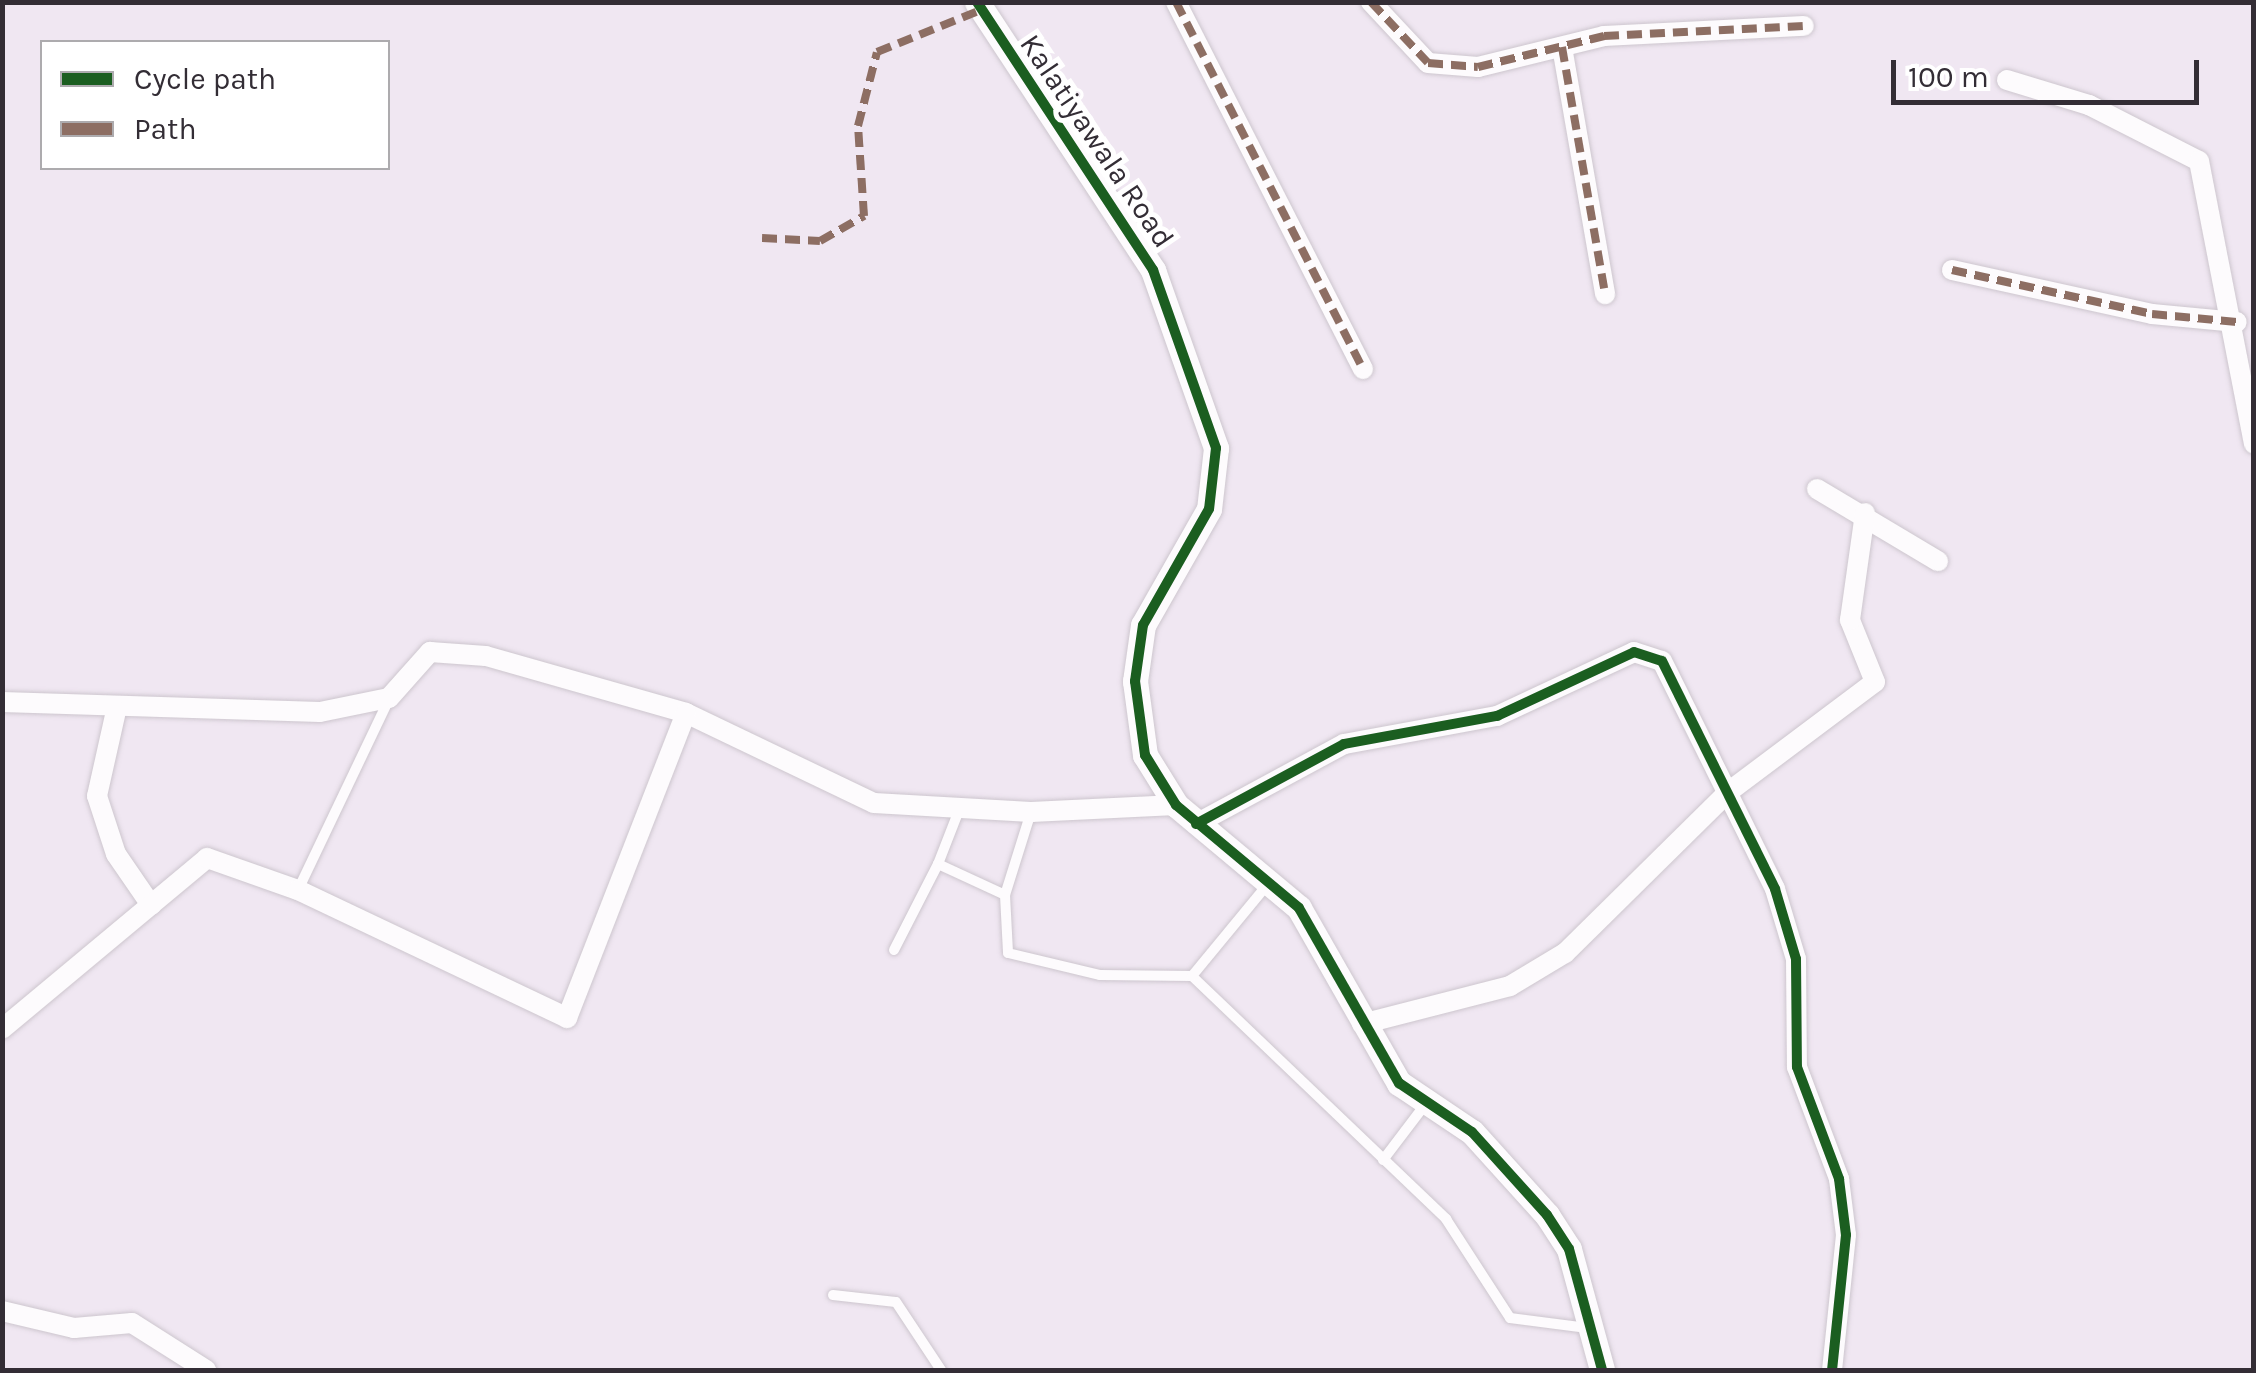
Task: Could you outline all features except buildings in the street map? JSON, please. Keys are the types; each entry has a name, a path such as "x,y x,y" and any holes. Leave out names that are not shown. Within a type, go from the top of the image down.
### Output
{"street":[{"name":"Kalatiyawala Road","path":"977,2 1153,270 1216,448 1208,509 1154,595 1135,680 1145,755 1176,805 1299,908 1399,1084 1472,1132 1548,1215 1569,1248 1602,1370"},
{"path":"1176,2 1363,368"},
{"path":"1372,2 1428,63 1478,68 1604,36 1804,26"},
{"path":"1562,47 1605,294"},
{"path":"2007,80 2089,105 2199,161 2237,322 2254,444"},
{"path":"1952,270 2152,314 2237,322"},
{"path":"1818,489 1865,513 1938,561"},
{"path":"1362,1024 1493,992 1565,953 1727,794 1875,682 1850,620 1865,513"},
{"path":"2,702 116,710 320,712 389,698 430,652 486,656 686,713 832,790 874,802 962,803 1031,812 1176,805"},
{"path":"1196,824 1344,744 1496,716 1634,652 1662,661 1679,680 1727,794 1776,889 1796,959 1798,1067 1839,1178 1846,1235 1832,1370"},
{"path":"116,710 97,796 116,854 151,906"},
{"path":"2,1029 207,858 298,890 566,1018 686,713"},
{"path":"2,1311 74,1328 132,1323 206,1370"}],"lane":[{"path":"298,890 389,698"},
{"path":"894,950 938,864 962,803"},
{"path":"1031,812 1005,895 1008,953 1100,975 1192,976 1446,1219 1510,1318 1593,1328"},
{"path":"938,864 1005,895"},
{"path":"1192,976 1267,884"},
{"path":"1384,1160 1428,1101"},
{"path":"832,1295 896,1302 941,1370"}],"marked path":[{"path":"1176,2 1363,369"},
{"path":"1371,2 1428,63 1478,67 1604,36 1804,26"},
{"path":"762,238 820,241 864,216 858,126 877,52 981,10"},
{"path":"1562,47 1605,294"},
{"path":"1952,270 2152,314 2237,322"}],"cycle path":[{"path":"977,2 1153,270 1216,448 1209,509 1143,625 1135,681 1145,755 1176,805 1299,908 1399,1083 1472,1132 1547,1215 1569,1249 1602,1370"},
{"path":"1196,824 1344,744 1497,716 1634,652 1662,661 1775,889 1796,959 1797,1067 1839,1179 1846,1235 1832,1370"}]}
